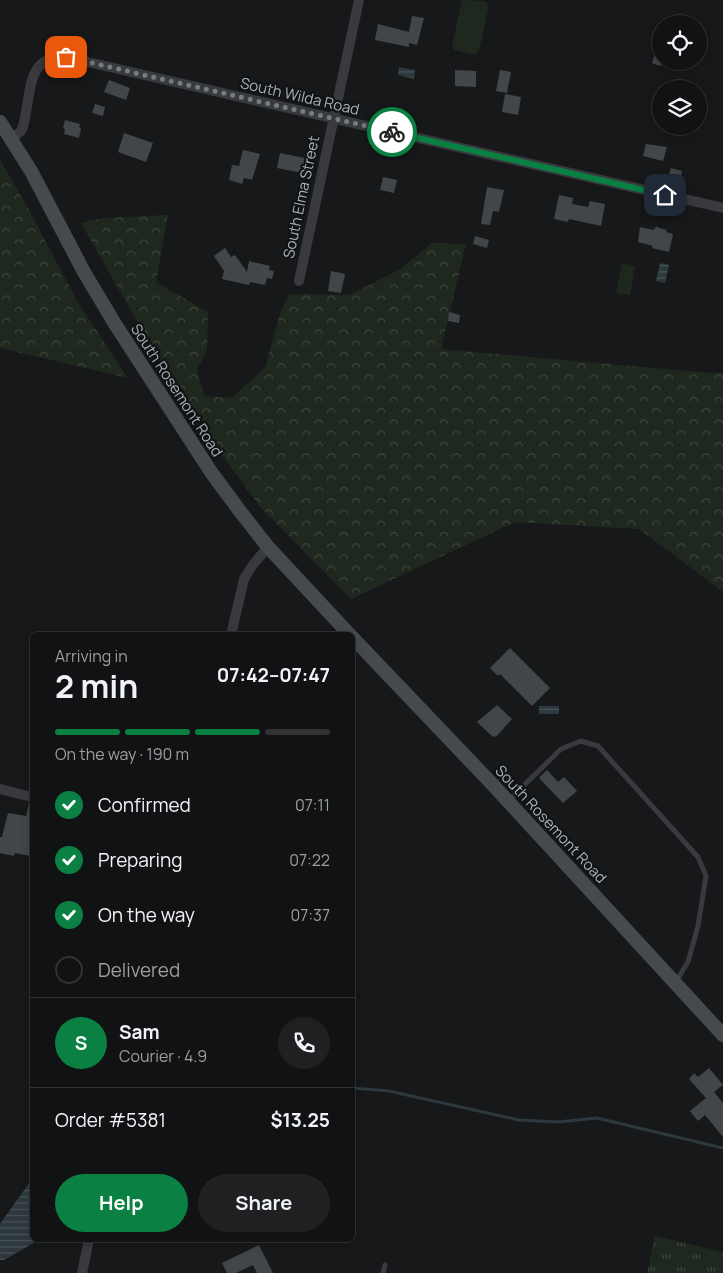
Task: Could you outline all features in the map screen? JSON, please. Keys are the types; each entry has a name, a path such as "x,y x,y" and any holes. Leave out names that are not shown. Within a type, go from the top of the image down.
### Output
{"main road":[{"name":"South Rosemont Road","path":"0,122 12,138 31,171 84,272 115,324 216,478 268,547 348,632"},
{"name":"South Rosemont Road","path":"355,639 508,801 723,1035"}],"street":[{"name":"South Elma Street","path":"299,282 359,0"},
{"name":"South Wilda Road","path":"12,138 22,129 35,72 40,64 48,59 66,57 723,208"},
{"path":"231,632 244,579 268,547"},
{"path":"0,789 30,796"},
{"path":"82,1273 89,1242"}],"lane":[{"path":"508,801 561,749 582,741 598,746 698,857 706,876 698,926 688,962 675,983"},
{"path":"383,1273 385,1265"}],"green space":[{"path":"462,0 485,1 489,6 479,51 474,55 454,50 452,45"},
{"path":"0,160 28,208 76,299 128,378 0,348"},
{"path":"168,215 156,282 208,312 207,352 197,369 204,396 231,398 265,368 280,314 289,294 349,295 399,270 432,243 466,244 441,349 711,373 723,372 723,592 639,529 515,522 351,599 261,508 210,439 156,355 81,223 103,218"},
{"path":"622,263 635,266 630,295 616,293"},
{"path":"655,1236 723,1252 723,1273 647,1273"}],"shaded area":[{"path":"399,67 415,70 414,79 398,75"},
{"path":"660,263 669,265 665,283 656,281"},
{"path":"539,706 559,706 559,714 539,714"},
{"path":"30,1182 30,1242 36,1242 4,1260 0,1260 0,1224"}],"building":[{"path":"412,16 424,18 417,45 409,43 409,47 375,40 378,24 409,32"},
{"path":"455,70 476,71 476,87 455,86"},
{"path":"500,70 511,72 507,93 496,91"},
{"path":"109,80 130,88 126,100 104,92"},
{"path":"505,94 521,97 518,115 502,112"},
{"path":"95,104 105,107 103,116 92,113"},
{"path":"65,120 80,124 79,138 64,134"},
{"path":"124,133 153,143 146,162 118,152"},
{"path":"646,144 667,147 663,161 643,156"},
{"path":"243,150 260,154 252,180 244,178 242,184 229,180 232,165 239,166"},
{"path":"280,153 310,159 307,174 277,168"},
{"path":"671,168 682,171 680,181 668,178"},
{"path":"383,177 397,180 394,193 380,190"},
{"path":"487,187 504,190 499,212 493,211 490,225 481,224"},
{"path":"559,195 573,198 572,204 588,207 590,201 605,204 601,226 569,219 568,222 554,219"},
{"path":"657,226 673,234 669,252 638,242 640,227 653,230"},
{"path":"475,236 489,240 487,248 473,244"},
{"path":"225,248 231,257 235,255 247,272 249,261 270,266 269,270 274,271 272,279 267,278 265,285 250,282 249,285 222,279 224,271 214,256"},
{"path":"331,271 345,274 341,293 328,291"},
{"path":"449,312 460,315 459,323 448,321"},
{"path":"510,648 550,688 532,706 500,674 498,676 490,668"},
{"path":"497,705 512,719 496,737 493,737 477,722"},
{"path":"547,770 558,782 564,777 577,791 563,803 539,778"},
{"path":"29,803 30,856 15,853 14,856 0,853 0,837 2,837 8,813 26,816"},
{"path":"709,1068 723,1085 714,1092 723,1103 723,1137 705,1115 698,1121 690,1111 706,1098 689,1079 694,1073 698,1077"},
{"path":"259,1245 273,1273 257,1273 253,1265 236,1273 227,1273 222,1263"}],"waterway":[{"path":"355,1088 389,1091 519,1120 558,1122 597,1118 723,1148"}],"way so far":[{"path":"66,57 392,132"}],"route":[{"path":"392,132 665,195"}]}
